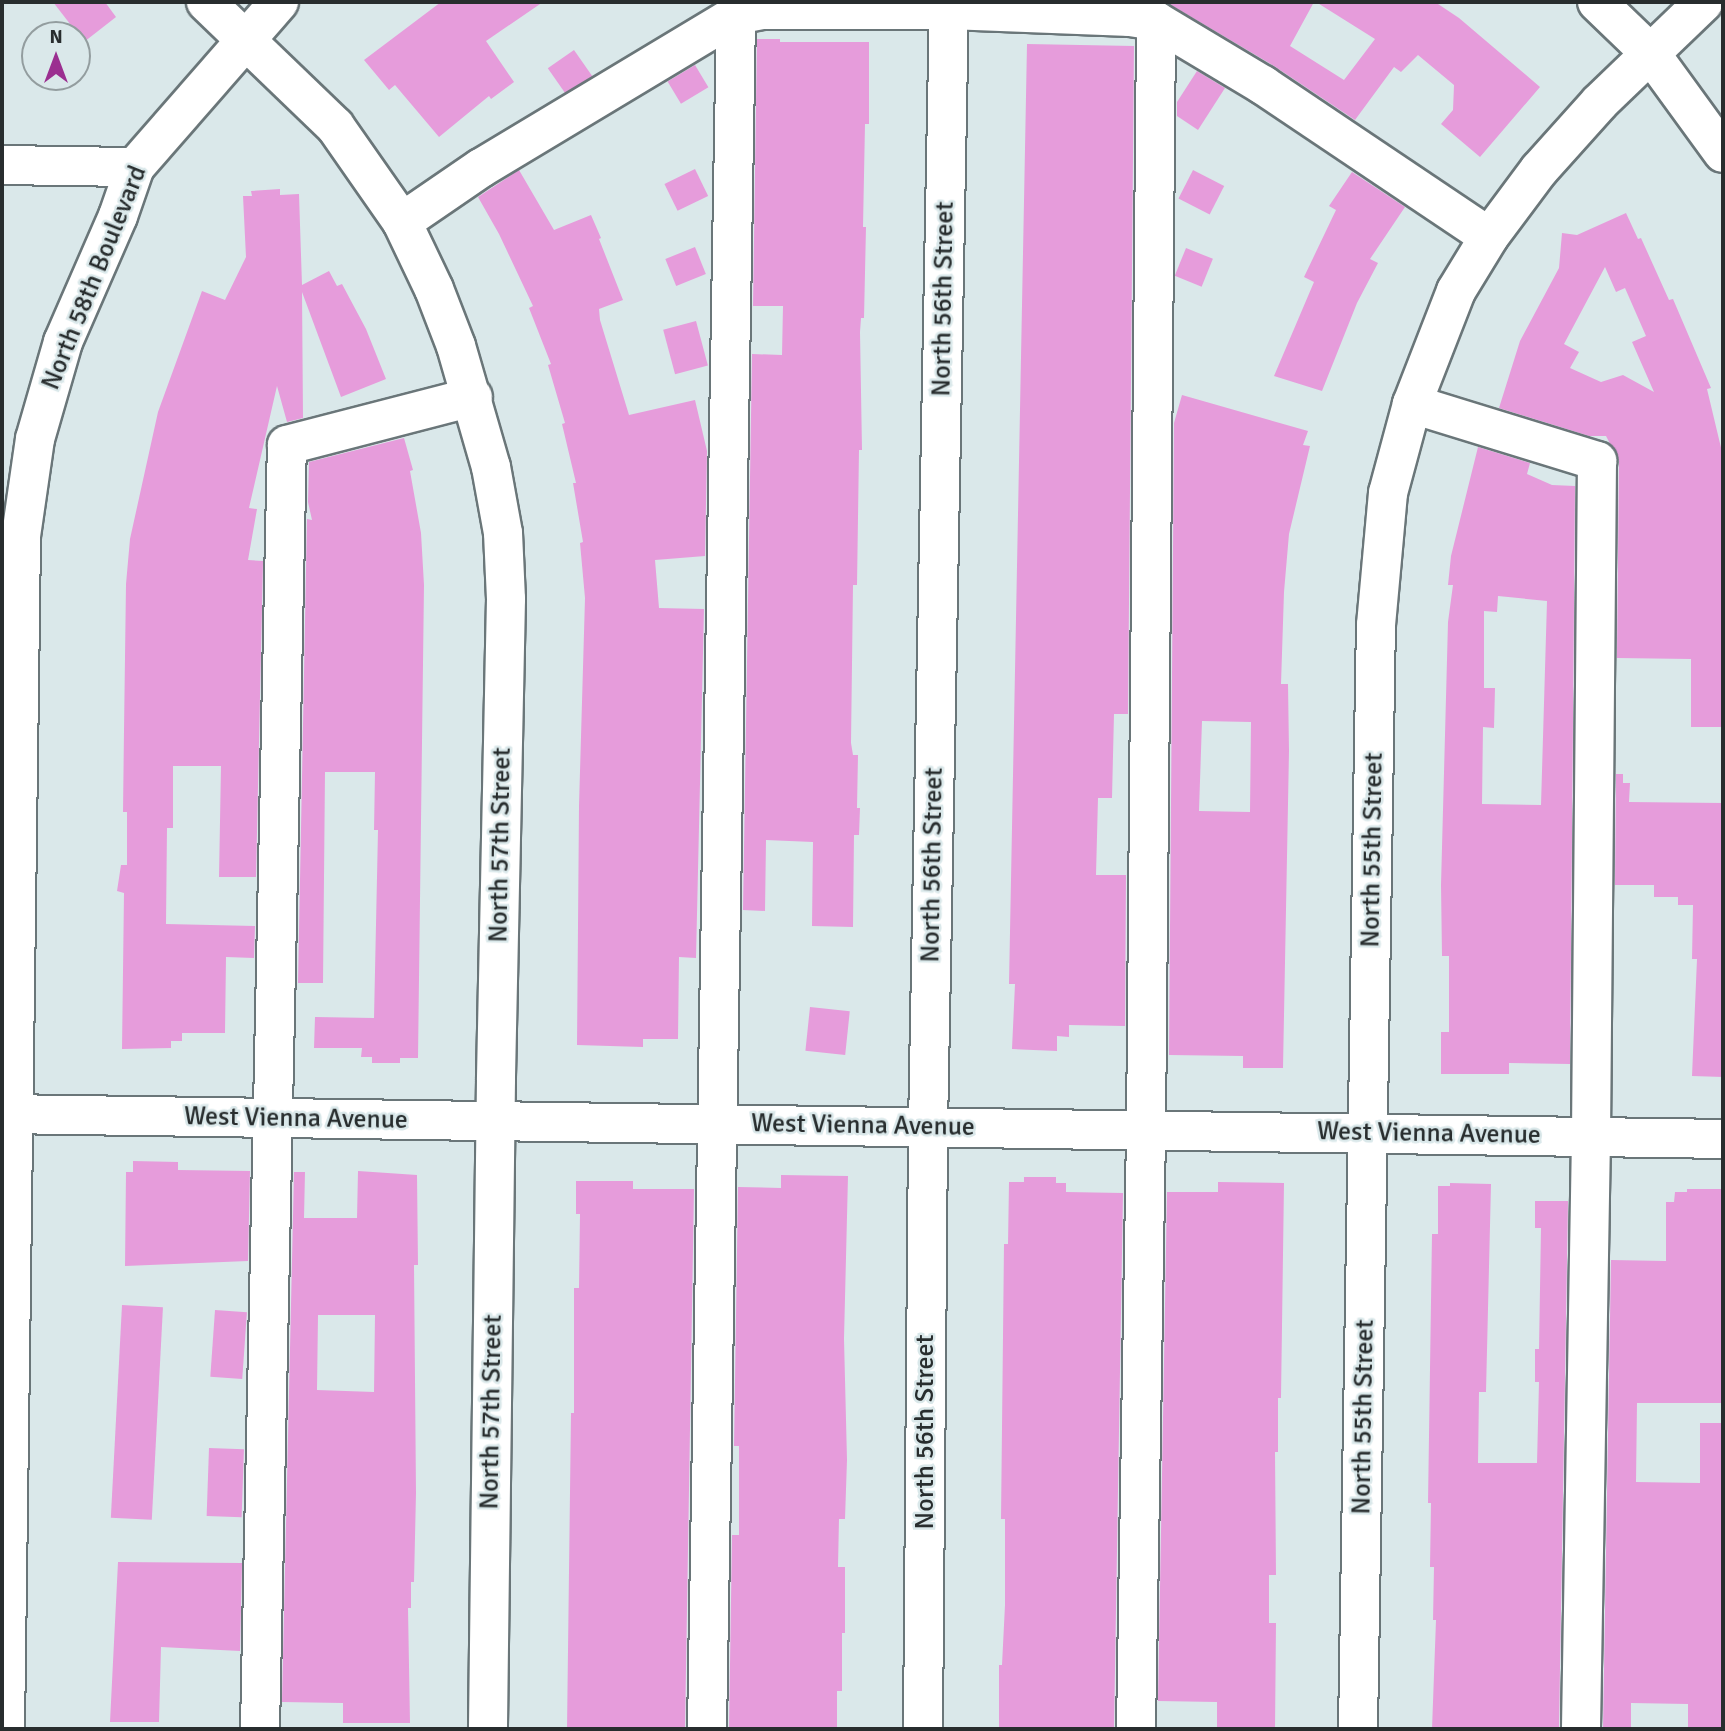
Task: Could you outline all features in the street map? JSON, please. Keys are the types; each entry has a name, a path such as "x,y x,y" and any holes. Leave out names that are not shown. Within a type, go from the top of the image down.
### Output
{"street":[{"name":"North 57th Street","path":"206,2 246,37 335,126 402,222 434,289 473,397 491,467 503,533 506,599 488,1729"},
{"name":"North 58th Boulevard","path":"5,1729 8,1114 21,536 34,439 63,342 118,216 135,167 279,2"},
{"path":"1597,2 1651,54 1723,153"},
{"name":"North 55th Street","path":"1358,1729 1376,625 1388,493 1412,404 1456,291 1489,237 1539,170 1600,102 1704,2"},
{"path":"402,222 481,168 736,15 761,10 949,6 1130,17 1156,21 1263,85 1489,237"},
{"name":"North 56th Street","path":"923,1729 928,1127 949,6"},
{"path":"707,1729 736,15"},
{"path":"1136,1729 1146,1130 1156,21"},
{"path":"2,165 135,167"},
{"path":"260,1729 287,445 473,397"},
{"path":"1412,404 1597,461 1591,1137 1581,1729"},
{"name":"West Vienna Avenue","path":"8,1114 1723,1139"}],"building":[{"path":"53,2 105,2 116,17 91,37 91,21 68,21"},
{"path":"441,2 543,2 486,41 514,82 491,99 489,96 439,137 395,85 389,90 364,60"},
{"path":"1166,2 1314,2 1290,46 1344,80 1375,39 1316,2 1435,2 1459,18 1540,87 1480,157 1441,124 1453,110 1454,85 1418,55 1401,72 1394,67 1355,120 1274,66"},
{"path":"757,39 780,39 780,42 869,42 869,124 865,124 863,227 866,227 864,318 861,318 860,332 862,450 859,450 857,585 853,585 851,743 853,755 858,755 857,808 860,808 859,835 854,835 853,927 812,926 813,842 766,840 765,911 743,910 752,354 782,355 783,306 753,306"},
{"path":"1027,44 1134,46 1128,714 1114,714 1112,798 1098,798 1096,875 1126,875 1125,1026 1069,1025 1069,1037 1057,1036 1057,1051 1012,1049 1015,984 1009,984"},
{"path":"574,50 592,76 566,95 548,68"},
{"path":"695,65 708,87 681,104 668,81"},
{"path":"1197,71 1225,88 1198,130 1177,116 1177,102"},
{"path":"695,169 708,196 678,211 664,184"},
{"path":"519,170 554,230 591,215 623,300 599,309 629,415 695,400 707,451 705,556 655,560 659,608 704,609 696,958 679,957 678,1039 643,1039 643,1047 577,1045 579,806 585,598 580,543 583,542 573,483 576,483 562,424 565,423 548,365 551,364 529,308 533,306 478,197"},
{"path":"1193,170 1224,186 1210,214 1178,199"},
{"path":"1352,172 1405,207 1370,259 1378,263 1357,303 1322,391 1274,376 1314,282 1304,277 1336,210 1329,206"},
{"path":"280,189 280,195 299,194 302,285 329,271 337,286 342,284 366,329 386,379 341,397 302,292 303,418 287,422 277,386 249,508 257,509 248,560 263,561 256,877 219,877 221,766 173,766 173,828 167,828 166,924 255,926 254,958 226,957 225,1033 182,1033 182,1041 171,1041 171,1048 122,1049 124,893 117,891 121,865 127,865 127,812 123,812 126,584 130,539 158,412 202,291 225,300 246,257 243,196 252,196 251,191"},
{"path":"1626,213 1638,239 1641,238 1669,300 1673,299 1711,388 1707,389 1723,456 1723,727 1691,727 1691,659 1617,658 1619,461 1606,436 1589,436 1499,408 1520,341 1559,268 1562,233 1577,235","holes":["1605,267 1616,292 1625,288 1646,336 1632,342 1654,392 1623,375 1601,382 1570,368 1579,352 1564,344"]},
{"path":"695,247 706,274 676,286 665,259"},
{"path":"1186,248 1213,259 1202,287 1175,276"},
{"path":"696,321 708,365 675,374 663,330"},
{"path":"1182,395 1308,431 1303,445 1310,446 1289,534 1284,592 1281,684 1288,684 1289,751 1283,1068 1243,1068 1243,1056 1169,1055 1174,423","holes":["1202,721 1251,722 1250,812 1199,811"]},
{"path":"404,438 413,470 410,471 421,533 424,585 418,1058 400,1058 400,1063 372,1063 372,1057 361,1057 362,1048 314,1048 315,1017 374,1018 378,830 374,830 375,772 325,772 323,983 298,983 307,519 312,520 308,502 309,462"},
{"path":"1478,447 1530,463 1527,474 1552,485 1575,486 1570,1064 1509,1063 1509,1074 1441,1074 1441,1032 1449,1032 1449,956 1442,956 1441,885 1448,622 1453,585 1448,585 1451,556","holes":["1498,596 1547,601 1541,805 1482,804 1483,727 1494,728 1495,688 1484,688 1484,611 1497,612"]},
{"path":"1616,774 1623,774 1623,783 1630,783 1629,802 1723,803 1723,1077 1692,1076 1697,959 1692,959 1693,905 1678,905 1678,897 1654,897 1654,885 1615,885"},
{"path":"810,1007 850,1011 845,1055 805,1051"},
{"path":"133,1161 178,1162 178,1170 250,1171 248,1261 125,1266 126,1172 133,1172"},
{"path":"358,1171 417,1175 418,1265 414,1265 416,1493 414,1582 411,1582 411,1608 408,1608 410,1723 343,1723 343,1703 282,1702 294,1172 305,1172 304,1218 357,1218","holes":["318,1315 375,1315 374,1392 317,1390"]},
{"path":"781,1175 848,1176 844,1339 847,1460 845,1519 839,1519 838,1567 845,1567 845,1633 842,1633 842,1691 837,1691 837,1729 729,1729 732,1535 739,1535 739,1446 734,1446 738,1187 781,1188"},
{"path":"1024,1177 1056,1177 1056,1183 1066,1183 1066,1192 1123,1193 1114,1729 999,1729 999,1665 1002,1665 1005,1605 1005,1519 1001,1519 1004,1244 1008,1244 1009,1182 1024,1182"},
{"path":"576,1181 633,1181 633,1189 694,1189 685,1729 567,1729 574,1288 579,1288 580,1214 576,1214"},
{"path":"1218,1182 1284,1183 1281,1398 1278,1398 1278,1452 1275,1452 1276,1575 1269,1575 1269,1623 1276,1623 1275,1729 1217,1729 1217,1702 1158,1701 1167,1192 1218,1192"},
{"path":"1450,1183 1491,1184 1486,1392 1479,1392 1478,1463 1537,1463 1539,1382 1535,1382 1535,1349 1539,1349 1541,1228 1535,1228 1535,1201 1568,1201 1559,1727 1432,1729 1436,1620 1433,1620 1434,1567 1430,1567 1431,1503 1428,1503 1432,1234 1438,1234 1438,1186 1450,1186"},
{"path":"1687,1189 1721,1189 1723,1403 1637,1403 1636,1482 1700,1483 1700,1423 1723,1423 1723,1729 1688,1729 1688,1704 1631,1703 1631,1729 1603,1729 1611,1260 1666,1261 1666,1202 1674,1202 1675,1192 1687,1192"},
{"path":"122,1305 163,1307 152,1520 111,1518"},
{"path":"215,1310 247,1312 242,1379 210,1377"},
{"path":"209,1448 244,1449 242,1517 207,1516"},
{"path":"118,1562 242,1563 240,1651 161,1647 159,1722 110,1722"}]}
